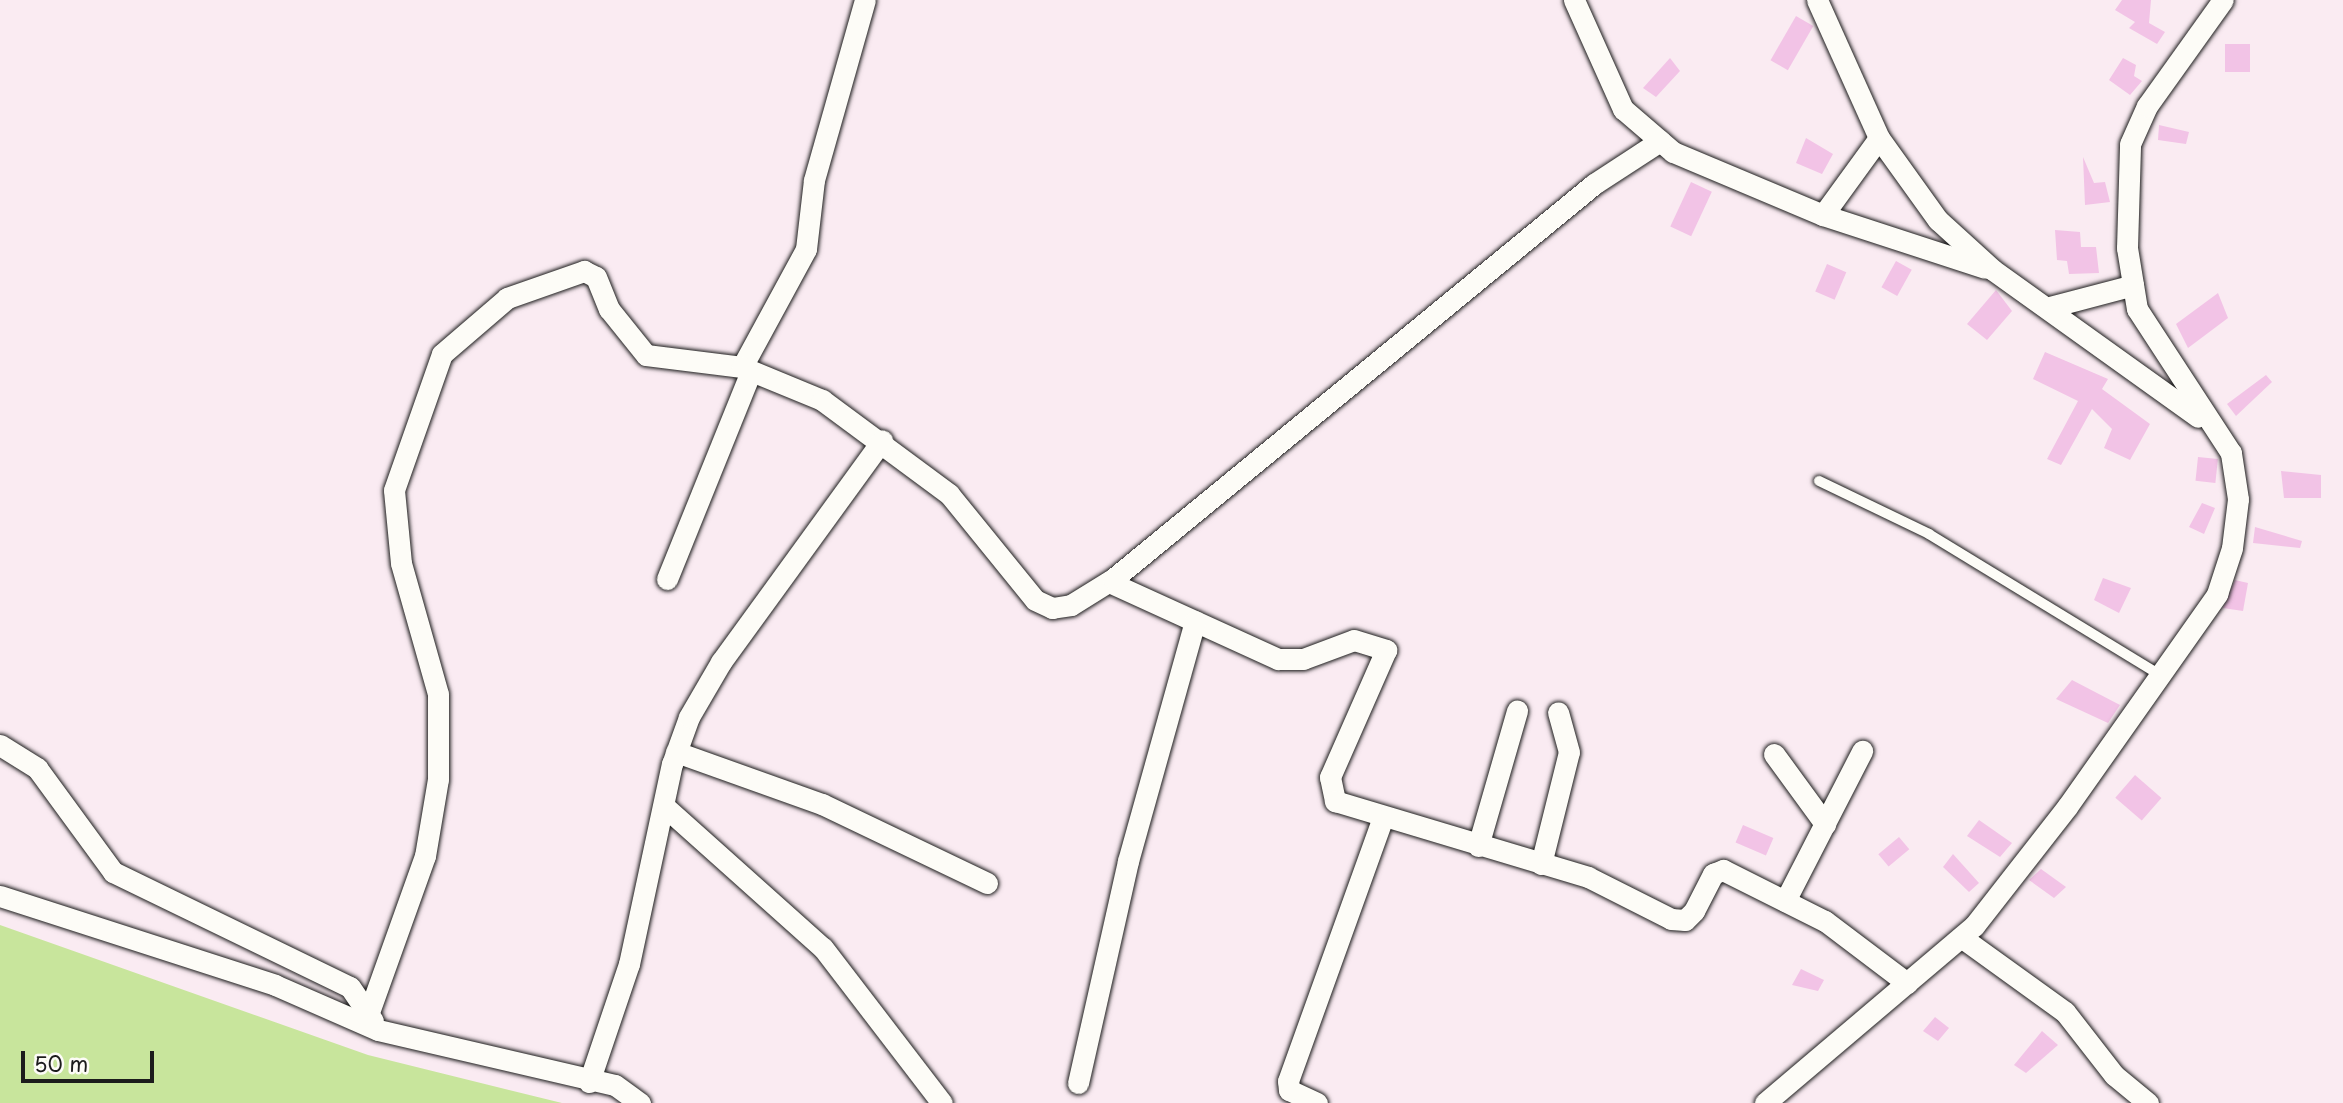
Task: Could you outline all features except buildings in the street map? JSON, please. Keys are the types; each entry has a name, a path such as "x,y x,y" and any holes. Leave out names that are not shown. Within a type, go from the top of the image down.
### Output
{"street":[{"path":"667,579 746,369 806,249 814,180 864,0"},
{"path":"1574,0 1623,109 1673,152 1823,215 1993,270"},
{"path":"1817,0 1879,138 1938,220 1993,270 2050,307 2216,430"},
{"path":"1765,1103 1961,937 2067,807 2217,594 2232,548 2238,499 2231,453 2137,309 2127,248 2130,144 2147,106 2223,0"},
{"path":"1823,215 1879,138"},
{"path":"373,1023 425,856 438,779 438,694 401,563 394,490 442,354 508,298 584,271 596,277 609,309 646,355 746,369 822,400 882,440 949,494 1035,600 1052,608 1071,606 1109,582 1594,184 1660,141"},
{"path":"2050,307 2133,285"},
{"path":"589,1082 628,964 676,752 721,662 882,440"},
{"path":"1109,582 1291,661 1354,640 1386,650 1328,791 1335,801 1382,820 1588,877 1671,919 1694,911 1713,874 1723,870 1825,921 1907,983"},
{"path":"1078,1083 1128,861 1195,621"},
{"path":"1478,846 1517,711"},
{"path":"1541,864 1569,752 1558,712"},
{"path":"0,745 37,768 113,872 350,986 373,1023"},
{"path":"1785,901 1862,751"},
{"path":"676,752 822,804 987,883"},
{"path":"1774,754 1825,824"},
{"path":"664,806 823,948 942,1103"},
{"path":"1317,1103 1289,1090 1288,1082 1382,820"},
{"path":"0,896 275,985 373,1023 589,1082 615,1085 640,1103"},
{"path":"1961,937 2066,1012 2114,1075 2148,1103"}],"lane":[{"path":"1819,481 1929,534 2160,675"}],"green space":[{"path":"0,925 368,1055 562,1103 0,1103"}]}
